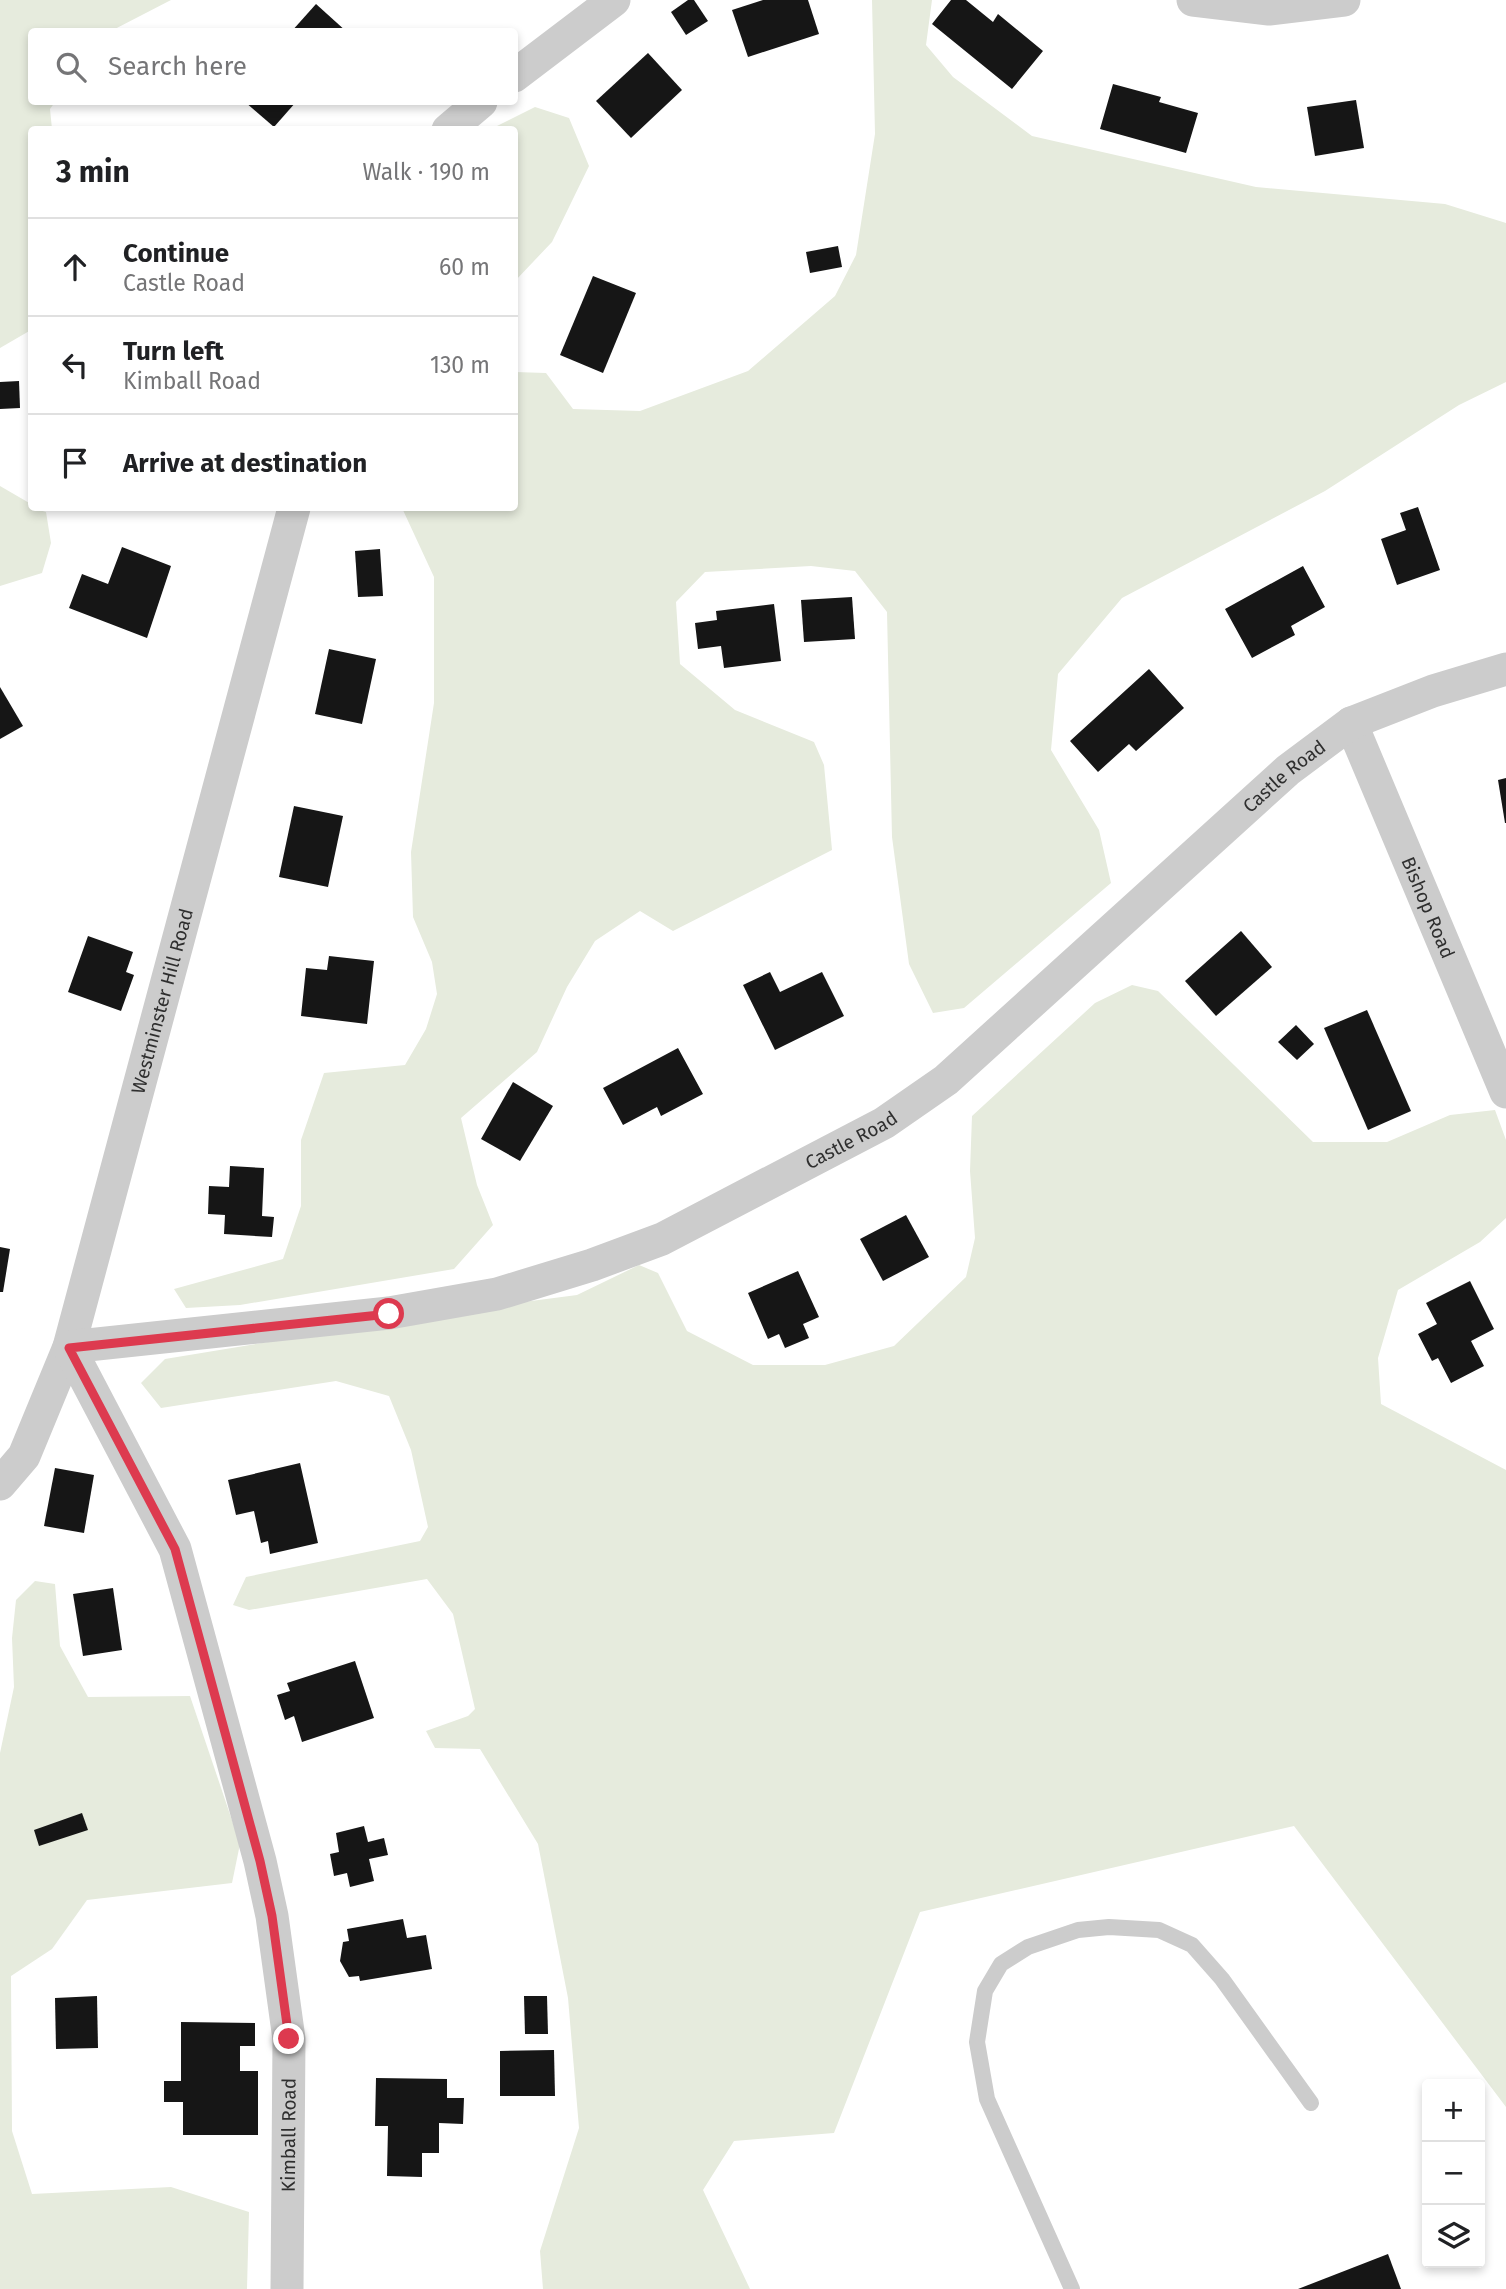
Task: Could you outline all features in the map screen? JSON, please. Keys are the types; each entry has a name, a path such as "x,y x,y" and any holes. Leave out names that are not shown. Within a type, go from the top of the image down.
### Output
{"street":[{"path":"518,73 614,0"},
{"path":"1193,0 1269,9 1344,0"},
{"path":"453,126 477,105"},
{"name":"Westminster Hill Road","path":"0,1484 24,1456 69,1348 293,511"},
{"name":"Castle Road","path":"69,1348 389,1314 498,1294 592,1265 662,1239 884,1123 946,1080 1288,770 1351,723 1433,691 1506,669"},
{"name":"Bishop Road","path":"1351,723 1506,1092"},
{"name":"Kimball Road","path":"69,1348 175,1549 260,1861 272,1916 289,2039 287,2289"}],"lane":[{"path":"1072,2289 987,2099 977,2042 985,1991 1001,1964 1028,1947 1079,1930 1109,1927 1159,1930 1192,1945 1222,1979 1311,2103"}],"shaded area":[{"path":"0,0 171,0 117,28 28,28 28,105 53,105 50,109 52,126 28,126 28,332 0,348"},
{"path":"872,0 932,0 926,45 953,77 1032,136 1256,187 1445,204 1506,223 1506,382 1459,405 1325,491 1122,598 1058,674 1051,750 1099,830 1111,883 964,1008 933,1013 909,964 892,837 887,612 855,571 811,566 705,572 676,602 680,664 735,710 814,742 824,765 832,850 673,931 640,911 595,941 567,987 537,1052 461,1118 477,1185 493,1225 454,1269 240,1305 186,1308 174,1289 283,1259 301,1206 301,1140 324,1073 405,1065 426,1029 437,994 432,962 413,917 411,852 434,703 434,577 403,511 518,511 518,372 546,373 573,409 640,411 748,371 835,296 856,255 875,134"},
{"path":"535,107 569,118 589,166 552,242 518,278 518,126 497,126"},
{"path":"0,486 28,502 28,511 46,512 51,543 42,573 0,586"},
{"path":"1132,985 1158,991 1313,1142 1387,1142 1450,1115 1495,1110 1506,1140 1506,1218 1480,1242 1398,1290 1378,1358 1381,1404 1506,1470 1506,2107 1294,1826 920,1912 834,2133 734,2141 703,2190 750,2289 543,2289 540,2251 579,2128 568,1998 538,1844 480,1749 435,1748 426,1731 468,1716 475,1709 453,1614 427,1579 249,1610 233,1605 246,1577 420,1541 428,1527 411,1450 389,1396 336,1381 161,1408 141,1383 165,1359 448,1312 577,1295 639,1265 658,1273 687,1331 753,1365 825,1365 894,1346 966,1277 975,1238 970,1171 972,1116 1095,1003"},
{"path":"35,1581 55,1584 60,1646 88,1697 190,1696 240,1844 232,1883 87,1900 52,1949 11,1976 12,2131 32,2194 171,2187 249,2212 247,2289 0,2289 0,1753 14,1687 12,1638 16,1600"}],"building":[{"path":"688,0 694,0 708,21 686,35 671,12"},
{"path":"763,0 808,0 819,34 748,57 732,10"},
{"path":"951,0 966,0 993,22 998,14 1043,51 1012,89 932,24"},
{"path":"316,4 343,28 295,28"},
{"path":"648,53 682,90 631,138 596,101"},
{"path":"1113,84 1161,97 1159,102 1198,113 1186,153 1100,129"},
{"path":"1356,100 1364,148 1315,156 1307,107"},
{"path":"248,105 293,105 273,126"},
{"path":"838,246 842,267 810,273 806,252"},
{"path":"593,276 636,293 603,373 560,355"},
{"path":"19,381 20,408 0,409 0,382"},
{"path":"1418,507 1440,570 1397,585 1381,539 1406,530 1400,513"},
{"path":"122,547 171,566 147,638 69,608 82,574 108,584"},
{"path":"380,549 383,596 358,597 355,551"},
{"path":"1303,566 1325,607 1291,626 1295,635 1252,658 1225,609"},
{"path":"852,597 855,639 804,642 801,600"},
{"path":"774,604 781,661 724,668 721,646 698,649 695,623 717,620 716,611"},
{"path":"329,649 376,659 362,724 315,714"},
{"path":"1149,669 1184,708 1136,751 1129,744 1098,772 1070,741"},
{"path":"0,687 23,726 0,739"},
{"path":"1506,778 1506,823 1505,823 1498,780"},
{"path":"294,806 343,816 328,887 279,877"},
{"path":"1241,931 1272,967 1216,1016 1185,981"},
{"path":"88,936 133,952 126,972 134,975 121,1011 68,992"},
{"path":"329,956 374,961 367,1024 301,1016 306,968 327,970"},
{"path":"770,972 780,992 822,972 844,1016 775,1050 743,985"},
{"path":"1367,1010 1411,1111 1368,1130 1324,1028"},
{"path":"1296,1025 1314,1044 1297,1060 1278,1042"},
{"path":"678,1048 703,1094 661,1116 657,1107 623,1125 603,1088"},
{"path":"513,1082 553,1106 520,1161 481,1139"},
{"path":"230,1166 264,1168 262,1216 274,1217 272,1237 224,1234 225,1215 208,1214 209,1186 229,1187"},
{"path":"906,1215 929,1257 883,1281 860,1239"},
{"path":"0,1247 10,1249 3,1292 0,1292"},
{"path":"798,1271 819,1317 803,1324 809,1338 785,1348 779,1334 768,1339 748,1293"},
{"path":"1470,1281 1494,1329 1471,1341 1484,1366 1451,1383 1438,1358 1432,1361 1418,1334 1437,1324 1426,1303"},
{"path":"300,1463 318,1543 270,1554 268,1541 261,1543 254,1511 236,1515 228,1480"},
{"path":"55,1468 94,1475 84,1533 44,1526"},
{"path":"113,1588 122,1650 83,1656 73,1594"},
{"path":"355,1661 374,1718 302,1742 294,1716 285,1720 277,1695 290,1691 287,1683"},
{"path":"82,1813 88,1830 39,1846 34,1830"},
{"path":"364,1826 368,1842 384,1838 388,1855 369,1859 374,1881 350,1887 347,1873 334,1876 330,1854 339,1852 336,1833"},
{"path":"403,1919 407,1938 426,1935 432,1969 360,1981 359,1976 349,1977 340,1961 343,1942 349,1941 347,1929"},
{"path":"97,1996 98,2048 56,2049 55,1998"},
{"path":"524,1996 547,1996 548,2034 525,2034"},
{"path":"181,2022 255,2023 255,2046 240,2046 240,2071 258,2071 258,2135 183,2135 183,2102 164,2102 164,2081 181,2081"},
{"path":"554,2050 555,2096 500,2096 500,2051"},
{"path":"376,2078 447,2079 447,2098 464,2098 463,2124 439,2123 439,2153 422,2153 422,2177 387,2176 388,2126 375,2126"},
{"path":"1388,2254 1401,2289 1298,2289"}],"route":[{"path":"289,2039 272,1916 260,1861 175,1549 69,1348 389,1314"}]}
